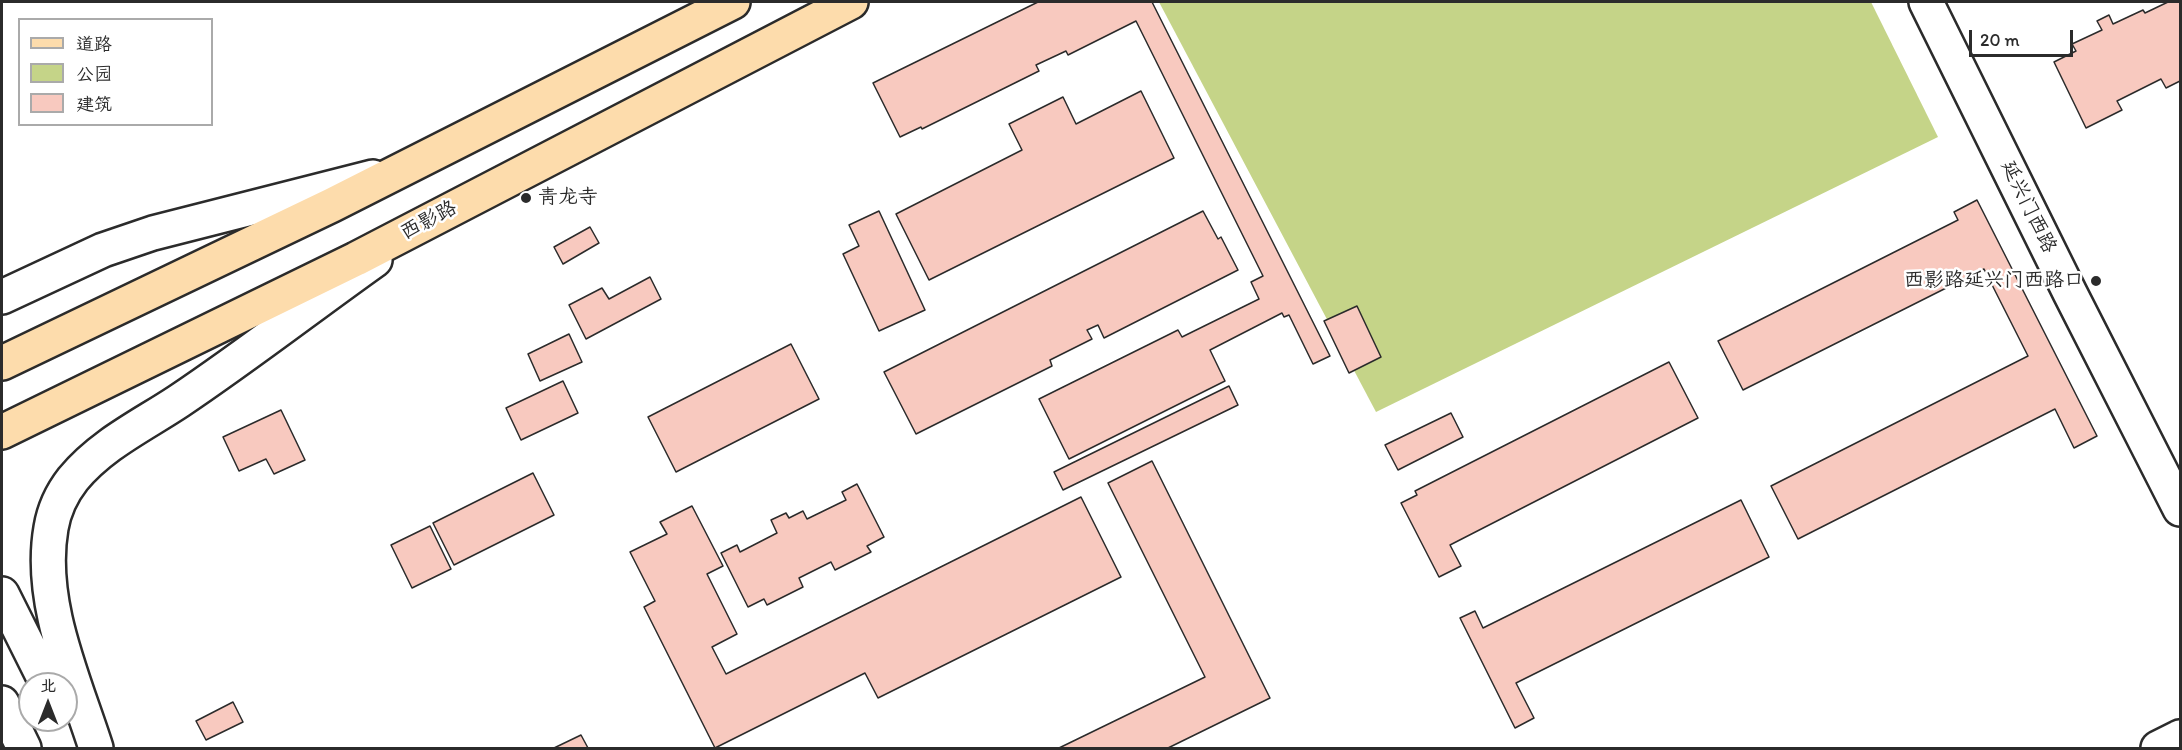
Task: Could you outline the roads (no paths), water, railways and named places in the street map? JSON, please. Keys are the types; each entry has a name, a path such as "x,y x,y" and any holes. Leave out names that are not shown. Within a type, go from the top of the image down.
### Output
{"main road":[{"path":"2,363 401,170 733,2"},
{"name":"西影路","path":"2,432 356,259 851,2"},
{"name":"延兴门西路","path":"1926,2 2070,293 2181,508"},
{"path":"2,297 104,250 153,232 401,170"},
{"path":"96,748 59,634 49,581 51,527 59,500 73,479 95,457 132,429 178,401 426,223"},
{"path":"2,594 41,672"},
{"path":"3,707 24,748"},
{"path":"71,732 79,748"},
{"path":"2158,748 2181,737"}],"place":[{"name":"青龙寺","path":"526,198"},
{"name":"西影路延兴门西路口","path":"2096,281"}]}
